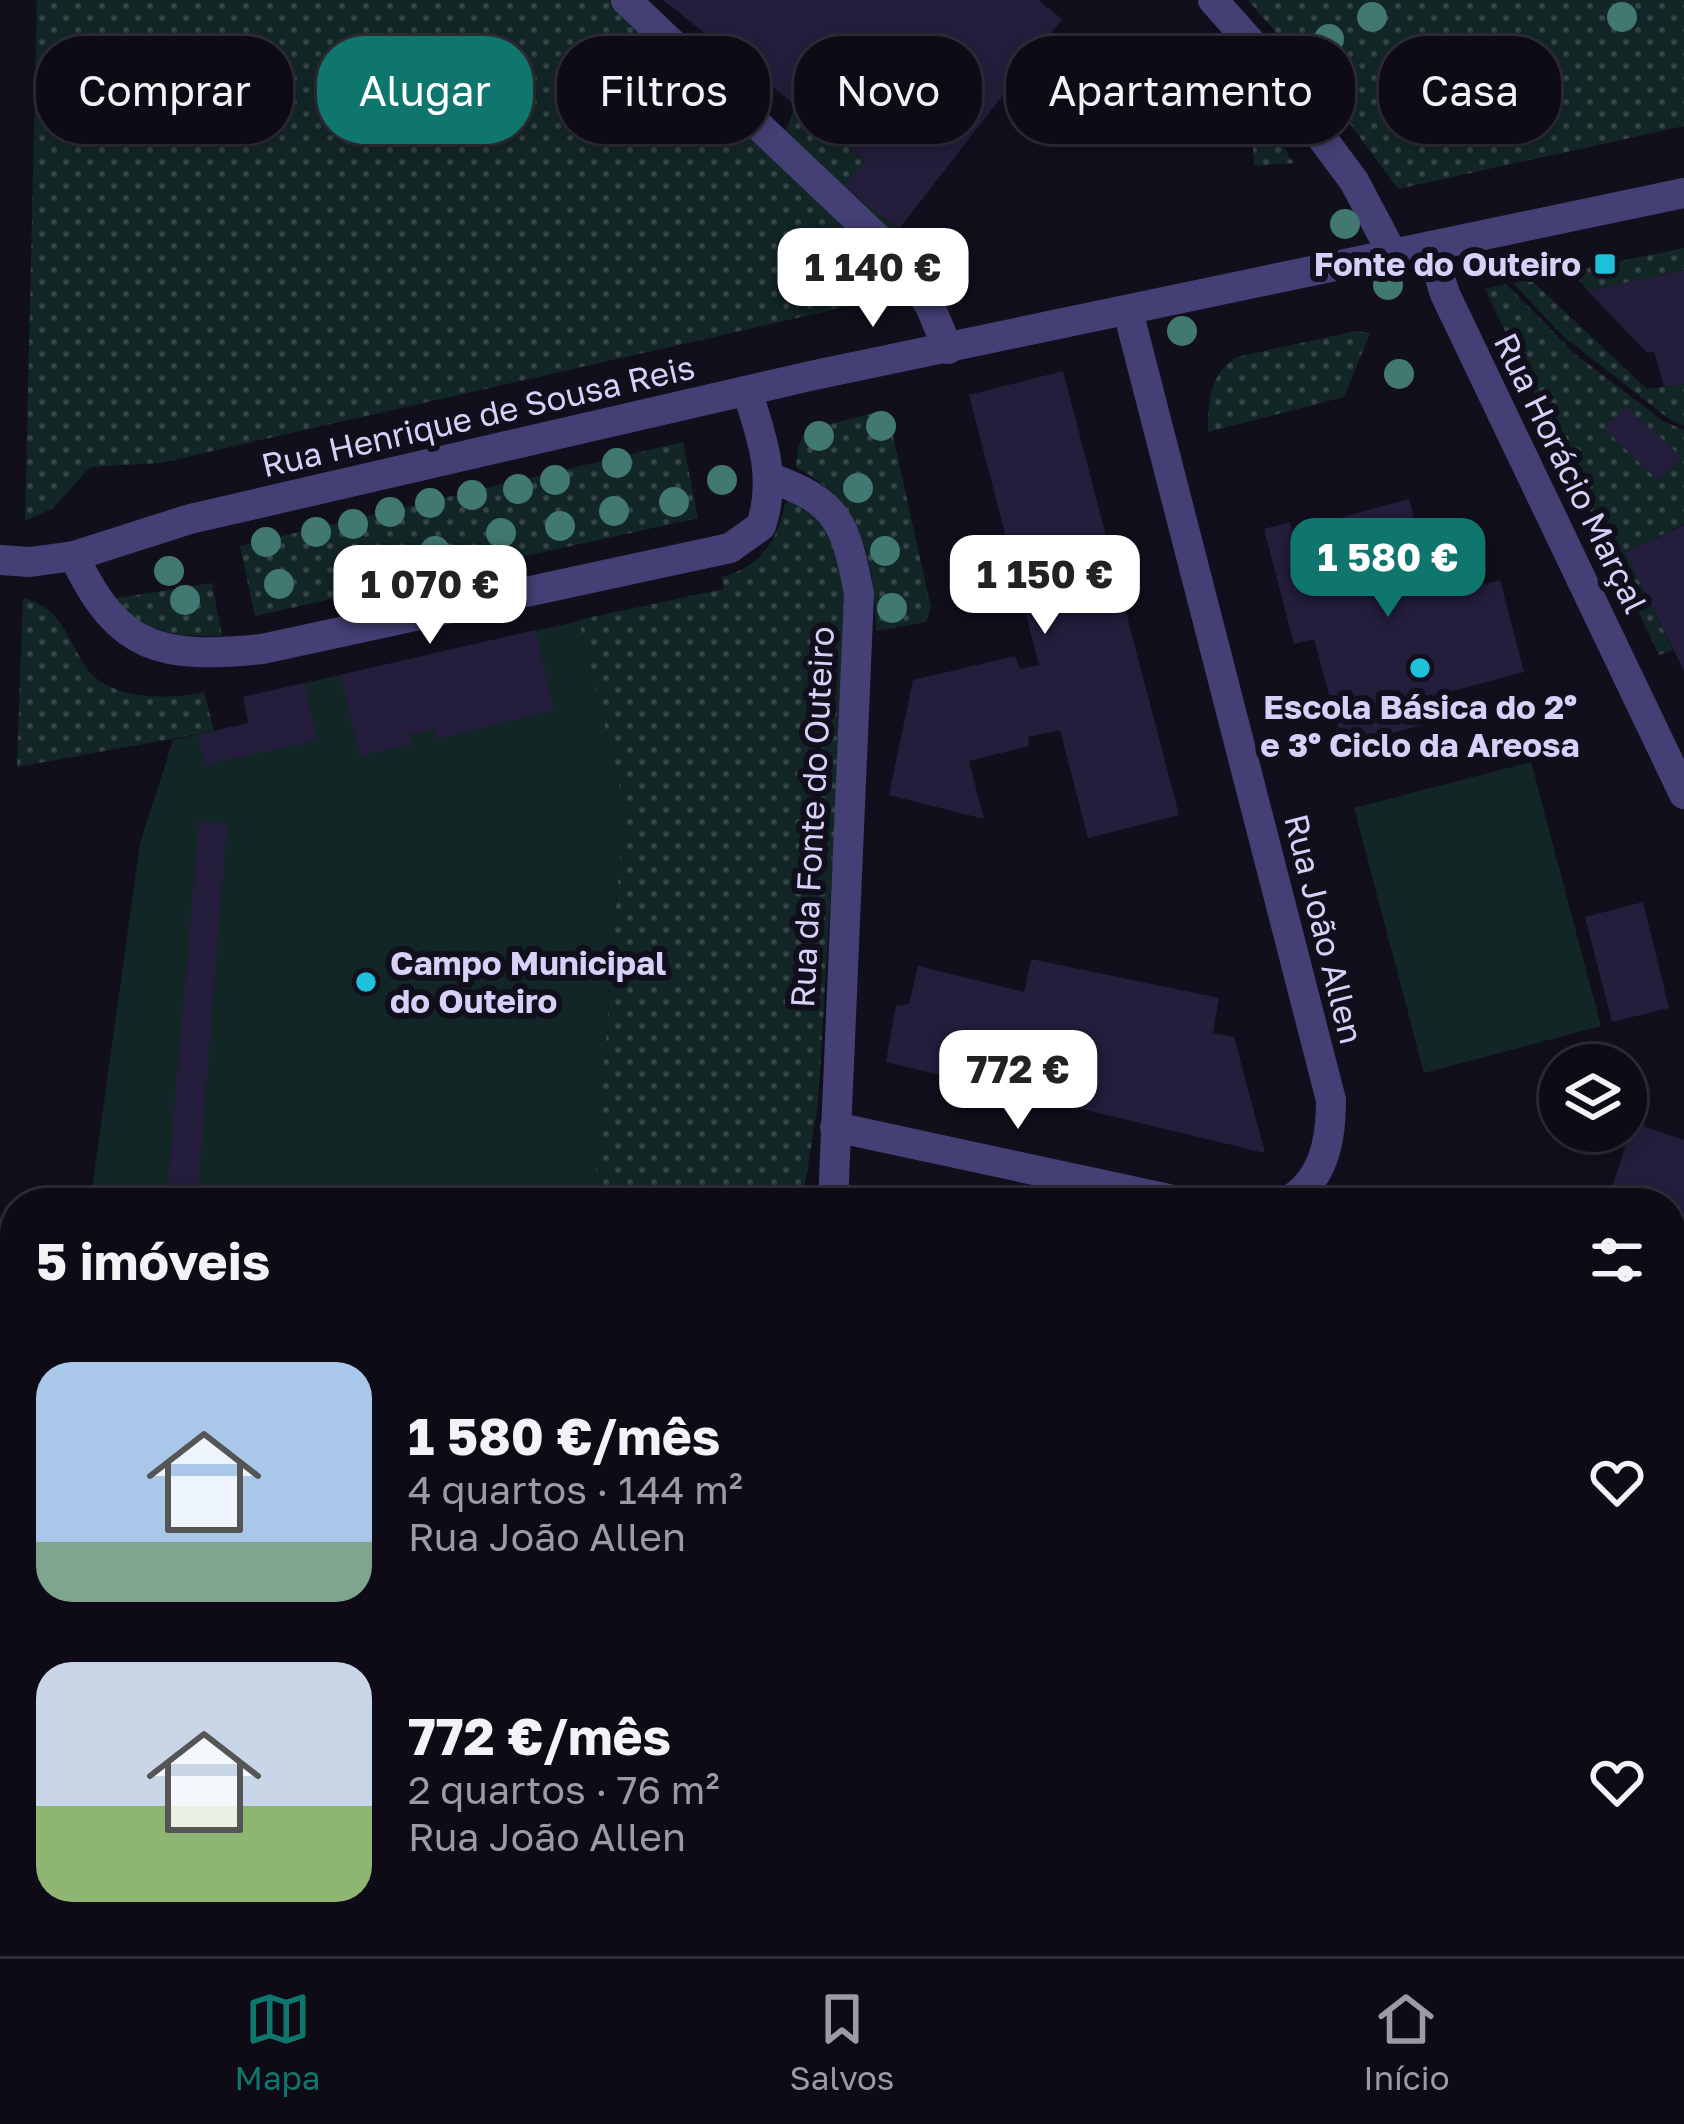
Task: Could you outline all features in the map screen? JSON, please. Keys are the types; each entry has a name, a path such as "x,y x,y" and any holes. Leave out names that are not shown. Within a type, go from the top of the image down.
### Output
{"street":[{"path":"626,0 896,256 930,306 948,349"},
{"path":"1213,0 1252,44 1354,181 1392,253"},
{"name":"Rua Henrique de Sousa Reis","path":"0,560 74,556 176,523 747,391 1684,193"},
{"name":"Rua Horácio Marçal","path":"1430,246 1445,294 1684,794"},
{"name":"Rua João Allen","path":"1128,310 1331,1100 1330,1138 1317,1173 1302,1188"},
{"path":"74,556 98,605 113,622 148,643 206,653 262,650 730,548 761,526 770,478 747,391"},
{"name":"Rua da Fonte do Outeiro","path":"770,478 809,491 839,522 859,593 833,1188"},
{"path":"835,1127 1118,1188"}],"green space":[{"path":"37,0 609,0 647,36 557,36 557,144 762,144 894,269 902,294 160,463 90,467 53,508 25,521 36,43 36,144 293,144 293,36 36,36"},
{"path":"1248,0 1684,0 1684,126 1398,189 1355,130 1355,36 1279,36"},
{"path":"794,109 794,144 844,144 866,161 845,187 899,229 894,234 784,136"},
{"path":"1253,144 1281,144 1294,163 1254,166"},
{"path":"1684,248 1684,270 1588,291 1572,271"},
{"path":"1530,279 1647,389 1684,384 1684,426 1563,336 1513,283"},
{"path":"1506,284 1575,354 1663,421 1684,430 1684,524 1625,552 1673,650 1659,655 1485,289"},
{"path":"1356,331 1370,333 1344,397 1208,432 1212,390 1236,357"},
{"path":"888,413 931,608 926,622 876,631 872,581 861,536 837,498 796,467 806,430"},
{"path":"683,442 698,518 255,616 240,546"},
{"path":"791,500 825,522 839,547 847,619 818,1103 804,1188 594,1188 624,804 578,620 724,589 722,577 765,551"},
{"path":"212,583 222,636 150,627 111,599"},
{"path":"23,598 55,616 86,667 109,686 158,697 204,692 214,731 17,767"},
{"name":"Campo Municipal do Outeiro","path":"579,621 624,804 594,1188 92,1188 140,843 173,740 248,723 243,697"},
{"path":"1531,762 1601,1026 1424,1073 1354,808"}],"building":[{"path":"663,0 1038,0 1062,19 1049,36 1006,36 1006,91 982,122 982,36 794,36 794,104 770,85 770,36 708,36"},
{"path":"845,144 965,144 899,229 844,187 866,161"},
{"path":"1684,270 1684,384 1664,387 1654,352 1647,353 1588,291"},
{"path":"1063,371 1179,815 1088,838 1060,730 1028,737 1029,746 969,761 984,819 889,795 913,680 1015,656 1020,669 1039,665 969,395"},
{"path":"1625,406 1682,457 1658,480 1604,429"},
{"path":"1409,499 1422,547 1439,543 1452,593 1500,580 1524,672 1445,693 1452,717 1343,746 1314,639 1294,644 1264,529 1290,522 1292,531"},
{"path":"1684,525 1684,671 1625,552"},
{"path":"535,630 554,710 437,739 435,729 409,735 411,744 360,756 340,675"},
{"path":"304,683 317,740 205,765 198,735 249,723 243,697"},
{"path":"199,822 227,824 198,1188 167,1188"},
{"path":"1643,902 1669,1008 1612,1022 1585,917"},
{"path":"1031,959 1219,998 1213,1033 1234,1037 1265,1153 886,1062 896,1006 909,1004 918,966 1024,992"},
{"path":"1647,1128 1684,1140 1684,1188 1612,1188 1624,1152 1647,1152"}],"place":[{"name":"Fonte do Outeiro","path":"1605,264"},
{"name":"Escola Básica do 2º e 3º Ciclo da Areosa","path":"1420,668"},
{"name":"Campo Municipal do Outeiro","path":"366,982"}]}
